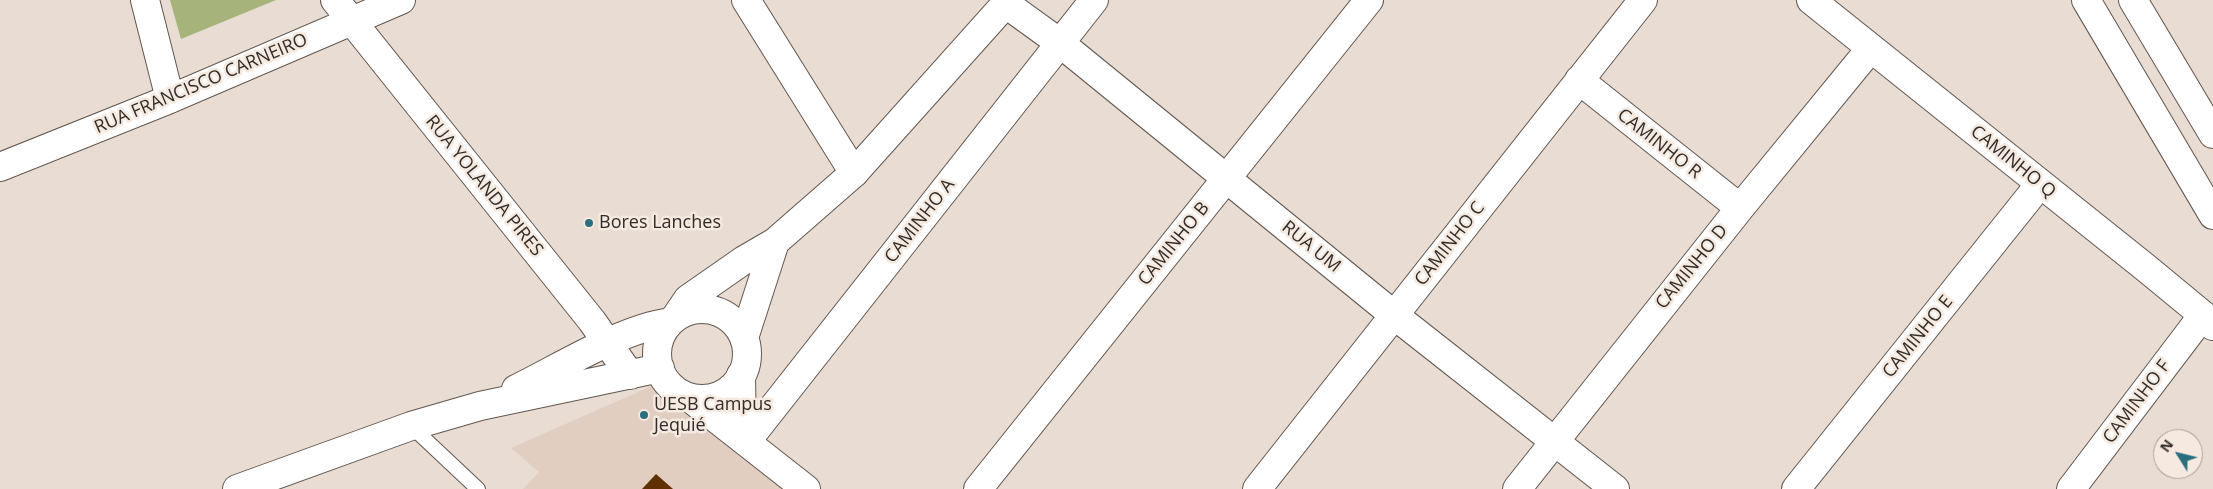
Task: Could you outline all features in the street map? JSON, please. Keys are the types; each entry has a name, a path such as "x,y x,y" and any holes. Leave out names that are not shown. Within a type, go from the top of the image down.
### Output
{"street":[{"path":"145,0 170,99"},
{"name":"RUA FRANCISCO CARNEIRO","path":"0,167 170,99 343,10 401,0"},
{"path":"746,0 854,173"},
{"name":"CAMINHO A","path":"744,441 1094,0"},
{"name":"CAMINHO B","path":"978,489 1369,0"},
{"name":"CAMINHO C","path":"1257,489 1644,0"},
{"name":"CAMINHO Q","path":"1811,0 2208,320"},
{"path":"2086,0 2213,215"},
{"path":"2133,0 2213,134"},
{"path":"806,489 690,398 673,390 661,375 656,350 661,335 688,299 744,260 775,242 854,173 1008,2"},
{"name":"RUA UM","path":"1008,2 1394,315 1616,489"},
{"name":"RUA YOLANDA PIRES","path":"343,10 608,343 630,375"},
{"name":"CAMINHO D","path":"1517,489 1553,441 1740,208 1871,48"},
{"name":"CAMINHO R","path":"1579,80 1740,208"},
{"name":"CAMINHO E","path":"1796,489 2040,184"},
{"path":"690,398 705,399 720,396 733,387 742,375 746,363 744,338 775,242"},
{"path":"480,406 608,343 672,320 690,311 706,309 722,314 735,324 744,338"},
{"name":"CAMINHO F","path":"2071,489 2208,320"},
{"path":"237,489 410,426 480,406 660,368"},
{"path":"742,375 744,441"}],"lane":[{"path":"410,426 478,489"}],"shaded area":[{"name":"UESB Campus Jequié","path":"661,382 794,489 523,489 539,472 511,448"}],"green space":[{"path":"170,0 276,0 181,39"}],"building":[{"path":"656,474 673,489 642,489"}],"place":[{"name":"Bores Lanches","path":"589,223"},
{"name":"UESB Campus Jequié","path":"644,415"}]}
